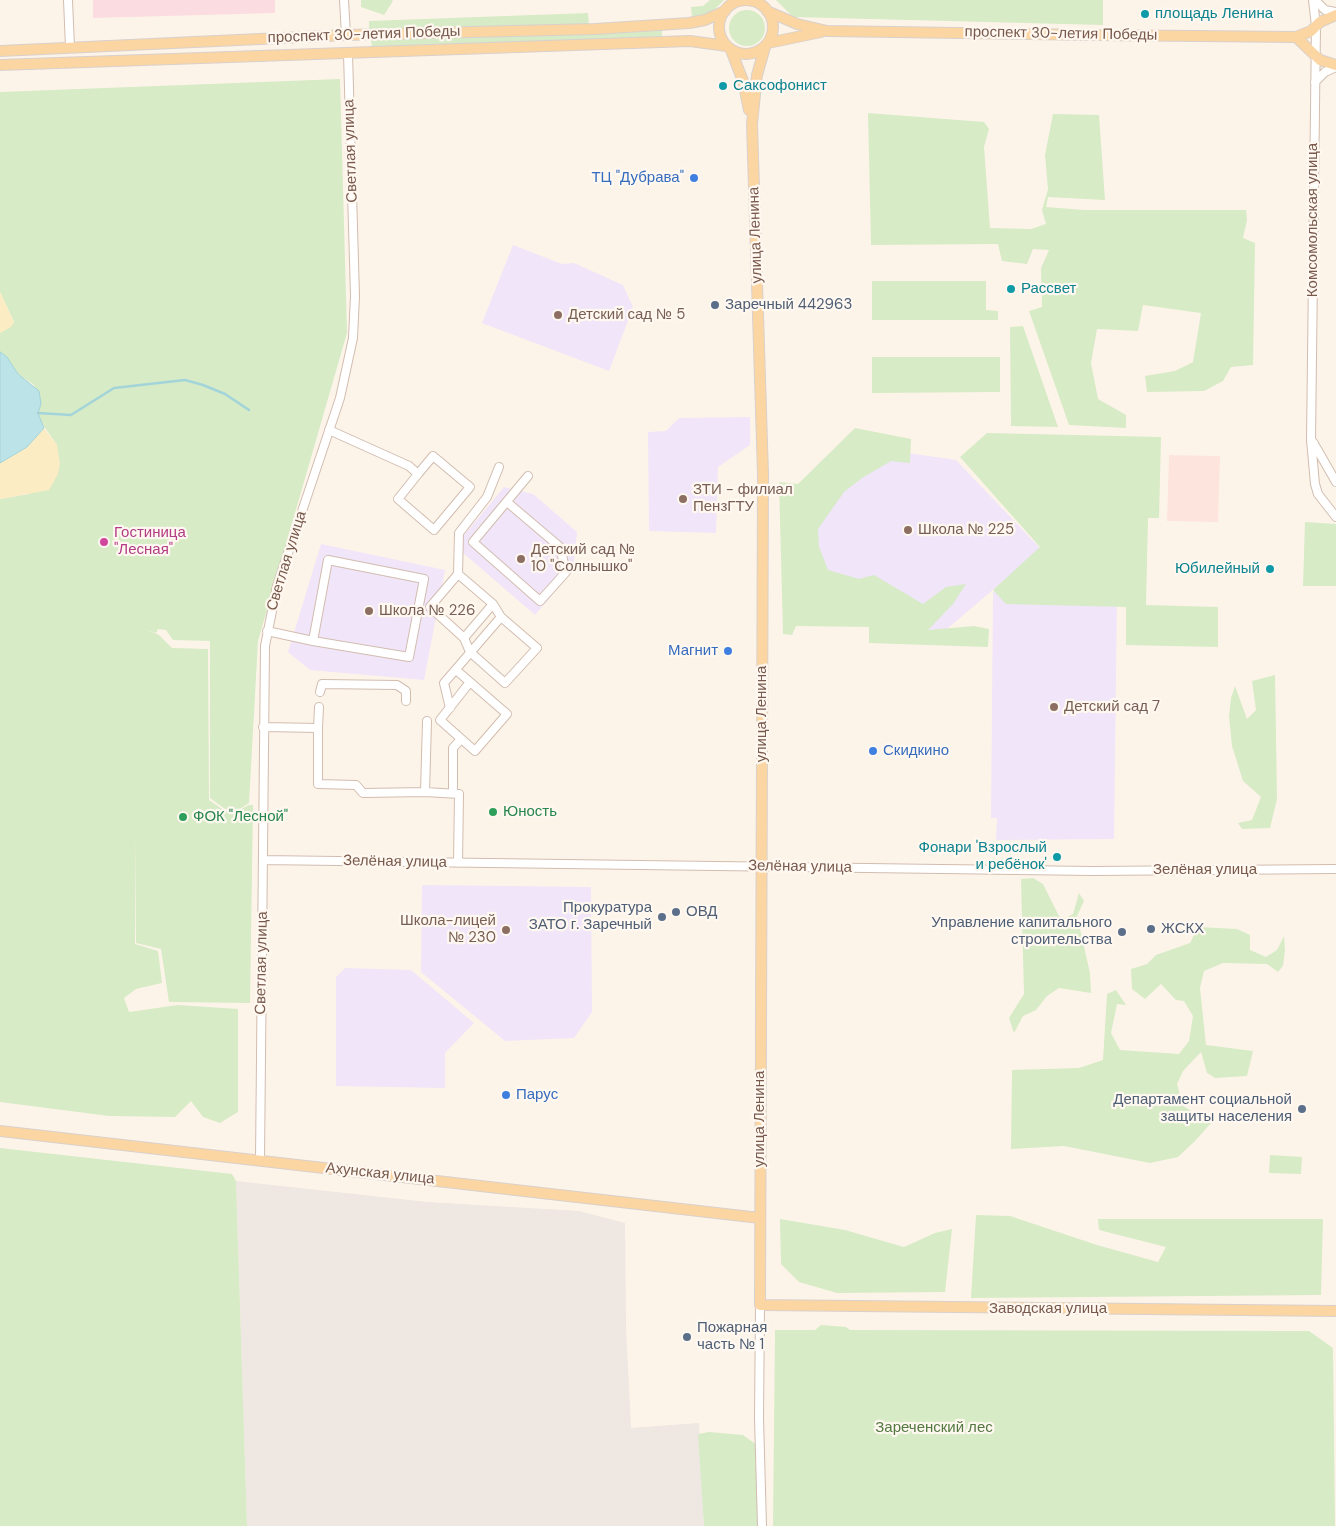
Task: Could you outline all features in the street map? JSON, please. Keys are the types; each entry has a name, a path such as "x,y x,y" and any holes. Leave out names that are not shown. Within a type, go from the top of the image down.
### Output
{"main road":[{"path":"745,1 763,5 773,27 766,45 748,54 729,48 720,29 729,6 745,1"},
{"name":"проспект 30-летия Победы","path":"763,5 797,24 827,31 1296,37 1303,36 1325,18 1336,14"},
{"name":"проспект 30-летия Победы","path":"0,51 346,35 595,29 689,23 706,20 729,6"},
{"name":"проспект 30-летия Победы","path":"766,45 827,31"},
{"name":"Светлая улица","path":"346,35 348,54"},
{"path":"1296,37 1324,63 1336,66"},
{"name":"проспект 30-летия Победы","path":"0,65 690,41 729,48"},
{"name":"улица Ленина","path":"760,1306 763,465 752,124 757,75 766,45"},
{"path":"70,47 70,62"},
{"name":"улица Ленина","path":"729,48 743,81 752,124"},
{"name":"Ахунская улица","path":"0,1130 760,1218"},
{"name":"Заводская улица","path":"760,1306 1336,1311"}],"street":[{"path":"68,0 70,47"},
{"name":"Светлая улица","path":"344,0 346,35"},
{"name":"проспект 30-летия Победы","path":"1314,0 1325,10 1336,14"},
{"name":"Комсомольская улица","path":"1314,0 1316,26 1311,440 1314,479 1318,494 1336,517"},
{"name":"Светлая улица","path":"260,1160 263,726 267,631 277,586 348,369 356,296 348,54"},
{"path":"1315,82 1325,72 1336,66"},
{"path":"329,430 409,466 418,474"},
{"path":"1311,440 1336,482"},
{"path":"433,456 470,487 434,530 398,499 418,474 433,456"},
{"path":"458,574 493,604 501,617 537,648 505,683 470,652 464,638 430,606 458,574 459,533 487,497 499,467"},
{"path":"1314,479 1320,472 1330,472"},
{"path":"507,502 560,547 566,572 540,601 472,542 528,476"},
{"path":"267,631 313,641 409,657 424,579 328,560 313,641"},
{"path":"464,638 493,604"},
{"path":"450,708 444,684 501,617"},
{"path":"456,670 470,682 507,714 475,751 440,720 470,682"},
{"path":"320,692 322,684 397,685 406,691 406,701"},
{"path":"319,707 318,784 356,784 362,793 425,792 458,794 458,863"},
{"path":"425,792 427,721"},
{"path":"263,726 318,728"},
{"path":"453,793 453,748 461,739"},
{"name":"Зелёная улица","path":"263,860 1092,871 1336,869"},
{"path":"760,1306 759,1418 762,1526"}],"shaded area":[{"path":"93,0 275,0 275,13 93,18"},
{"name":"Детский сад № 5","path":"513,245 562,264 574,263 623,285 633,307 609,371 482,323"},
{"name":"ЗТИ - филиал ПензГТУ","path":"750,417 750,445 718,467 716,533 649,531 648,432 666,431 679,418"},
{"name":"Школа № 225","path":"873,448 956,460 1041,549 934,640 883,620 795,615 793,512"},
{"path":"1169,455 1220,456 1218,522 1167,521"},
{"name":"Детский сад № 10 \"Солнышко\"","path":"504,487 533,494 577,532 573,571 535,615 455,546"},
{"name":"Школа № 226","path":"321,544 445,570 424,680 310,670 288,652"},
{"name":"Детский сад 7","path":"993,592 1117,596 1114,839 996,840 997,818 991,818"},
{"name":"Школа-лицей № 230","path":"422,885 591,887 592,1012 574,1038 505,1041 421,972"},
{"path":"345,968 411,970 474,1023 445,1053 445,1088 336,1086 336,977"},
{"path":"236,1181 427,1202 579,1211 625,1223 626,1327 631,1428 699,1423 704,1526 247,1526"}],"green space":[{"path":"361,0 393,1 384,15 361,7"},
{"path":"710,0 724,0 712,12 692,17 691,7 703,6"},
{"path":"776,0 1103,0 1103,25 793,17"},
{"path":"747,10 754,11 760,15 764,21 764,35 760,41 754,45 747,46 740,45 734,41 730,35 729,28 730,21 734,15 740,11"},
{"path":"588,13 589,25 369,32 369,21"},
{"path":"662,30 662,37 372,48 371,40"},
{"path":"340,79 347,333 258,641 249,803 238,810 225,809 210,798 210,641 173,640 166,630 158,629 156,633 145,629 159,635 172,648 208,649 209,800 225,811 237,811 253,805 250,1003 169,1002 161,949 136,943 136,835 135,944 158,951 162,983 136,989 124,998 129,1012 178,1005 238,1009 238,1112 220,1123 203,1117 191,1101 175,1117 109,1116 0,1102 0,499 29,494 57,445 41,422 38,413 41,404 34,385 18,374 7,357 0,352 0,333 14,322 0,292 0,92"},
{"path":"868,113 984,122 989,129 984,147 990,228 1031,229 1046,224 1042,210 1048,189 1045,155 1053,114 1099,115 1105,200 1048,197 1046,207 1084,210 1246,210 1247,220 1243,238 1255,243 1253,365 1231,367 1223,381 1204,391 1147,392 1145,376 1175,371 1193,362 1201,313 1143,305 1138,331 1097,329 1091,363 1098,399 1126,415 1126,428 1069,425 1029,311 1042,307 1041,268 1049,250 1033,249 1027,264 1002,261 998,244 871,245"},
{"path":"872,281 986,281 986,310 998,311 998,320 872,320"},
{"path":"1023,326 1058,427 1011,426 1010,327"},
{"path":"872,357 1000,357 1000,392 872,393"},
{"path":"855,428 911,439 910,463 891,461 862,478 844,492 818,529 819,547 828,570 859,579 874,575 923,604 946,587 966,584 953,604 928,630 974,626 989,629 988,647 869,643 869,627 796,626 792,635 783,634 779,482 798,484"},
{"path":"987,433 1161,437 1159,518 1148,518 1146,605 1218,607 1218,647 1126,645 1126,607 1006,604 993,590 1040,547 960,457"},
{"path":"1305,522 1336,524 1336,586 1303,586"},
{"path":"1275,675 1277,799 1270,828 1242,829 1238,823 1252,820 1261,797 1243,781 1232,746 1229,716 1231,698 1235,686 1247,719 1256,710 1252,681"},
{"path":"1033,878 1043,884 1061,920 1073,914 1079,893 1084,901 1077,916 1090,973 1091,993 1059,988 1047,996 1036,1010 1023,1016 1014,1033 1009,1018 1024,994 1021,879"},
{"path":"1198,927 1237,929 1250,935 1250,950 1266,957 1277,950 1284,936 1285,950 1283,966 1278,972 1267,964 1223,963 1204,971 1200,988 1206,1045 1253,1051 1247,1076 1215,1078 1207,1073 1201,1052 1183,1071 1177,1084 1183,1106 1211,1123 1178,1157 1150,1163 1064,1146 1011,1149 1012,1070 1079,1068 1103,1060 1107,994 1116,990 1126,1005 1117,1004 1111,1033 1120,1050 1179,1054 1189,1041 1193,1016 1184,1001 1176,1000 1161,984 1145,999 1132,989 1131,969 1147,964 1156,955 1190,943"},
{"path":"0,1148 232,1174 236,1181 247,1526 0,1526"},
{"path":"1270,1155 1302,1157 1301,1174 1269,1173"},
{"path":"976,1215 1010,1216 1097,1245 1158,1262 1166,1247 1099,1230 1098,1219 1323,1219 1321,1295 971,1298"},
{"path":"780,1219 845,1230 904,1247 935,1233 952,1229 945,1292 837,1293 799,1282 781,1264"},
{"name":"Зареченский лес","path":"821,1325 846,1327 850,1330 1309,1331 1333,1348 1335,1526 773,1526 775,1330 815,1330"},
{"path":"709,1432 743,1435 757,1445 757,1526 704,1526 698,1434"}],"sand":[{"path":"0,292 14,322 11,327 0,333"},
{"path":"44,428 57,445 60,464 58,474 49,490 0,499 0,463 27,447"}],"water":[{"path":"0,352 7,357 18,374 39,391 41,404 38,413 44,428 27,447 0,463"}],"waterway":[{"path":"38,413 71,415 114,388 185,380 225,394 249,410"}],"place":[{"name":"площадь Ленина","path":"1145,14"},
{"name":"Саксофонист","path":"723,86"},
{"name":"ТЦ \"Дубрава\"","path":"694,178"},
{"name":"Рассвет","path":"1011,289"},
{"name":"Заречный 442963","path":"715,305"},
{"name":"Детский сад № 5","path":"558,315"},
{"name":"ЗТИ - филиал ПензГТУ","path":"683,499"},
{"name":"Школа № 225","path":"908,530"},
{"name":"Гостиница \"Лесная\"","path":"104,542"},
{"name":"Детский сад № 10 \"Солнышко\"","path":"521,559"},
{"name":"Юбилейный","path":"1270,569"},
{"name":"Школа № 226","path":"369,611"},
{"name":"Магнит","path":"728,651"},
{"name":"Детский сад 7","path":"1054,707"},
{"name":"Скидкино","path":"873,751"},
{"name":"Юность","path":"493,812"},
{"name":"ФОК \"Лесной\"","path":"183,817"},
{"name":"Фонари 'Взрослый и ребёнок'","path":"1057,857"},
{"name":"ОВД","path":"676,912"},
{"name":"Прокуратура ЗАТО г. Заречный","path":"662,917"},
{"name":"ЖСКХ","path":"1151,929"},
{"name":"Школа-лицей № 230","path":"506,930"},
{"name":"Управление капитального строительства","path":"1122,932"},
{"name":"Парус","path":"506,1095"},
{"name":"Департамент социальной защиты населения","path":"1302,1109"},
{"name":"Пожарная часть № 1","path":"687,1337"}]}
